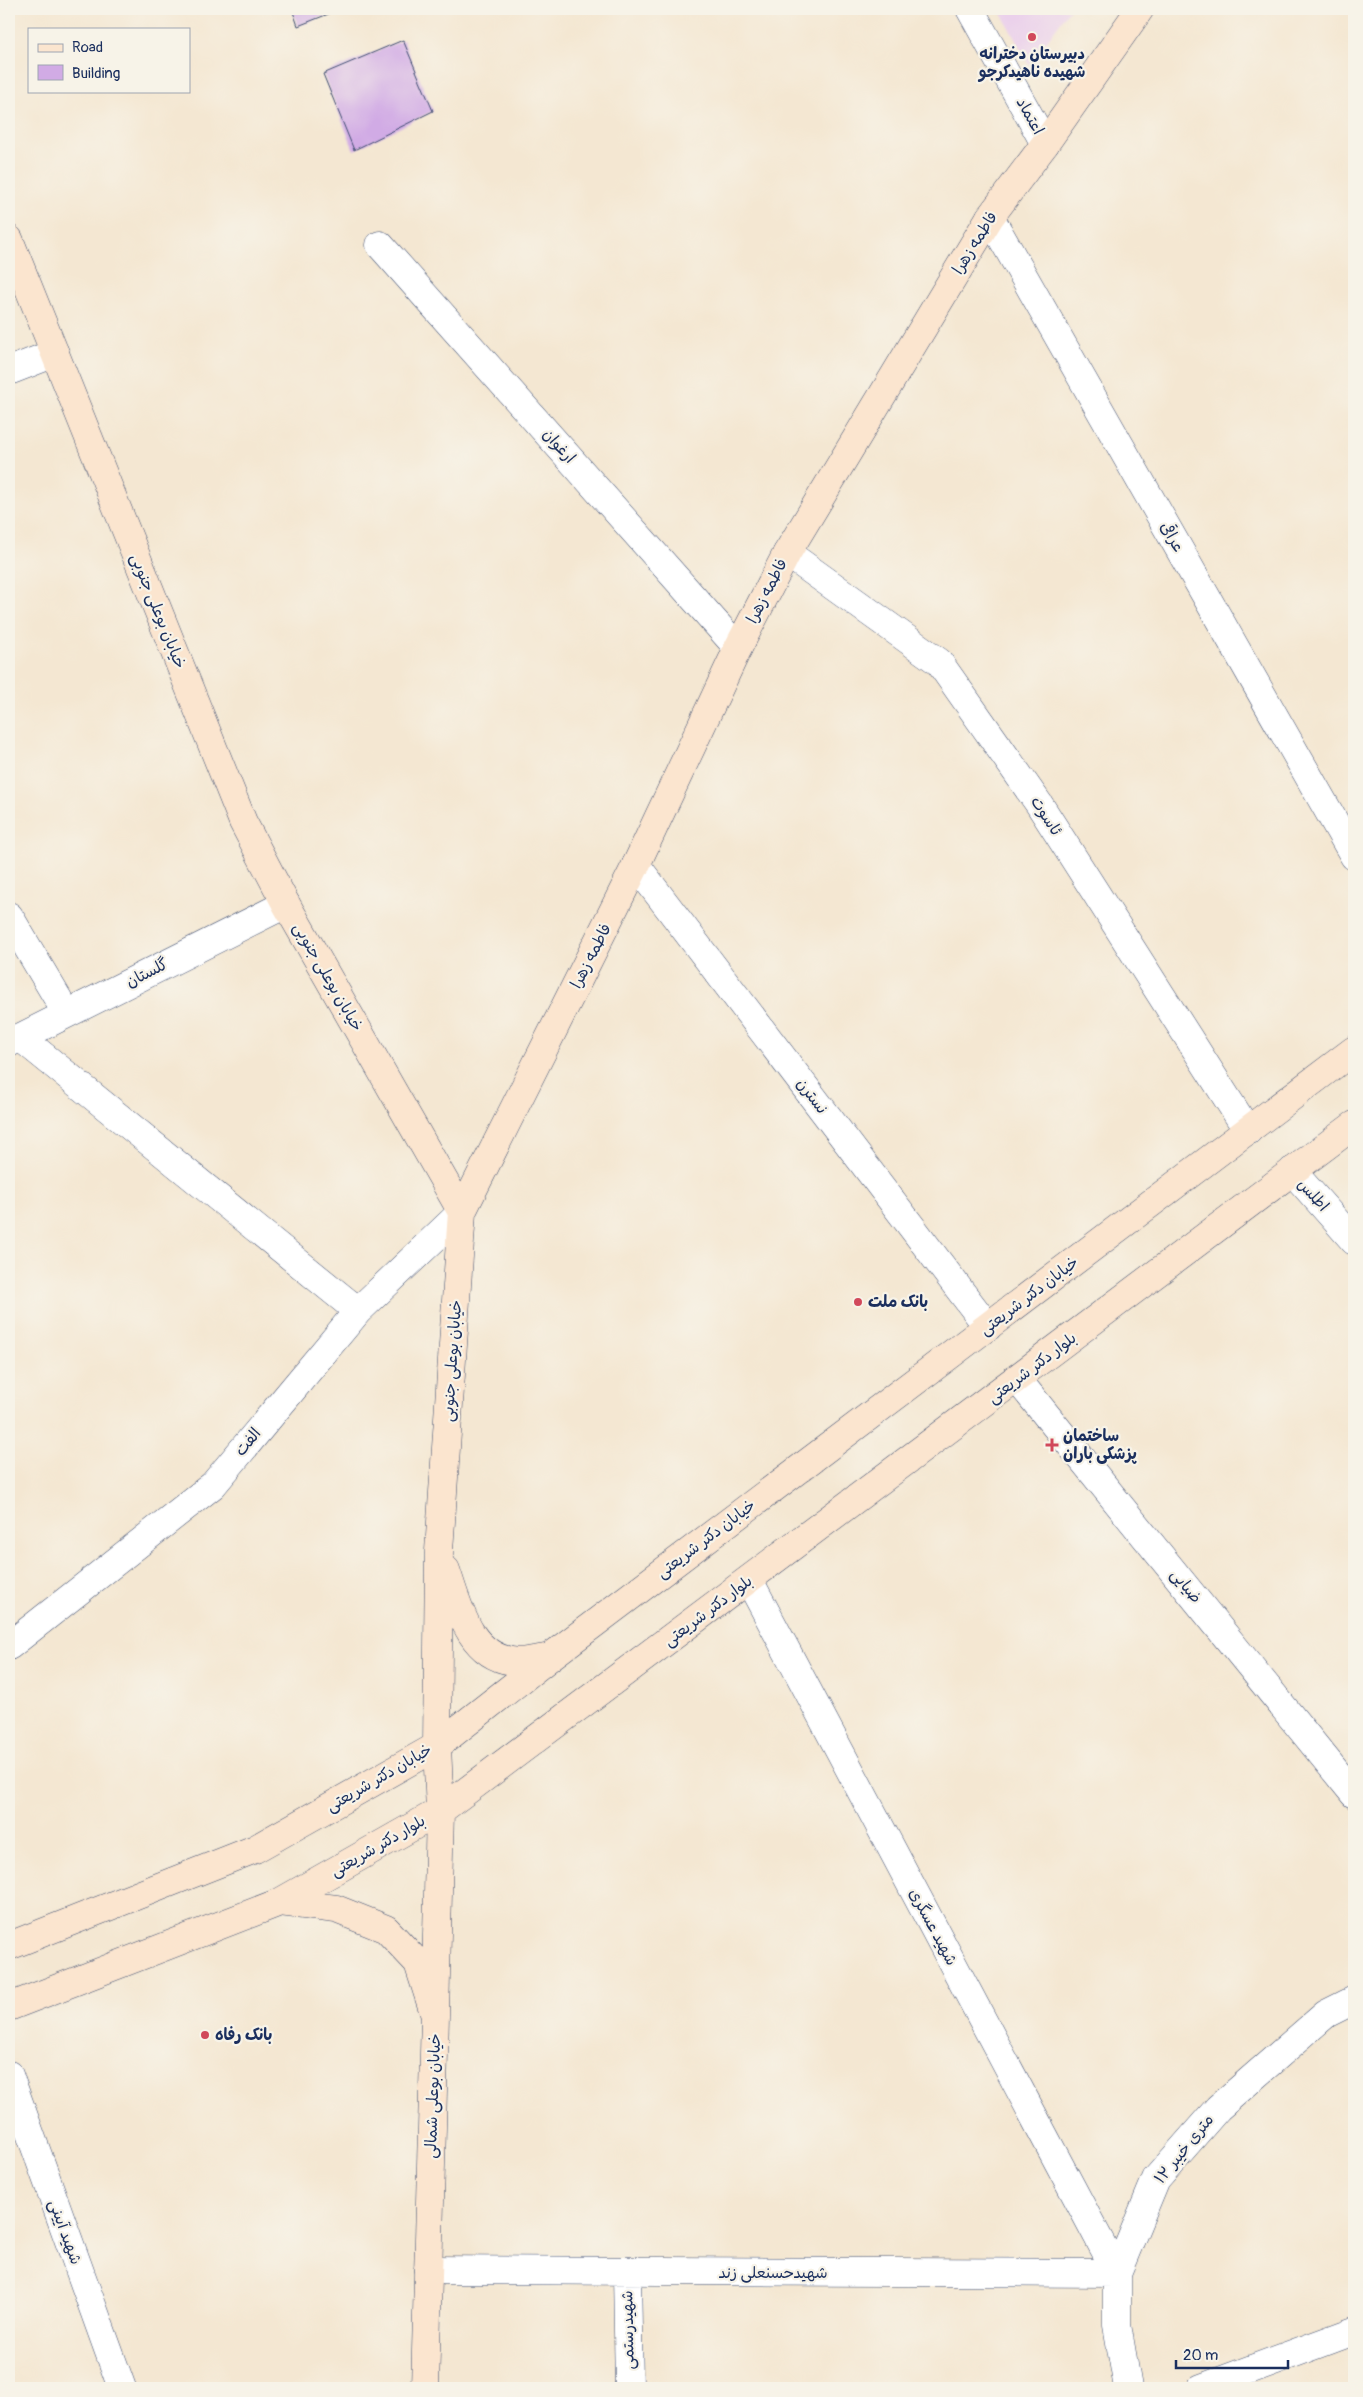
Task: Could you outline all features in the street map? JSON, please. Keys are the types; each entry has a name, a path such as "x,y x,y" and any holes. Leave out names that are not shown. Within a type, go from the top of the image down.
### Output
{"street":[{"name":"اعتماد","path":"970,9 1045,144"},
{"name":"فاطمه زهرا","path":"462,1212 636,865 738,648 787,553 990,217 1045,144 1140,9"},
{"name":"عراقی","path":"990,217 1354,856"},
{"name":"خیابان بوعلی جنوبی","path":"9,239 243,822 286,904 462,1212 439,1551 436,1746 440,1811 436,2016"},
{"name":"ارغوان","path":"380,245 738,648"},
{"path":"9,371 55,353"},
{"name":"ئاسوت","path":"787,553 938,662 1039,804 1248,1131"},
{"name":"نسترن","path":"636,865 988,1327"},
{"name":"گلستان","path":"14,1040 286,904"},
{"path":"9,916 67,1014"},
{"path":"14,1040 358,1311"},
{"name":"خیابان دکتر شریعتی","path":"9,1946 255,1849 436,1746 550,1657 1354,1050"},
{"name":"بلوار دکتر شریعتی","path":"9,2007 280,1902 440,1811 1354,1125"},
{"name":"اطلس","path":"1292,1171 1354,1241"},
{"name":"الفت","path":"9,1646 212,1485 358,1311 462,1212"},
{"name":"ضیایی","path":"1017,1379 1354,1794"},
{"path":"439,1551 465,1623 479,1645 499,1657 513,1662 550,1657"},
{"name":"شهید عسگری","path":"749,1580 1117,2273"},
{"name":"خیابان بوعلی شمالی","path":"280,1902 336,1909 386,1929 418,1963 436,2016 425,2388"},
{"name":"۱۲ متری خیبر","path":"1128,2388 1117,2325 1117,2273 1156,2179 1218,2108 1326,2014 1354,2000"},
{"name":"شهید آیینی","path":"9,2075 122,2388"},
{"name":"شهیدحسنعلی زند","path":"428,2270 1117,2273"},
{"name":"شهیدرستمی","path":"627,2272 628,2388"},
{"path":"1201,2388 1354,2331"}],"shaded area":[{"name":"دبیرستان دخترانه شهیده ناهیدکرجو","path":"999,9 1070,9 1029,65"}],"building":[{"path":"292,9 341,9 298,26"},
{"path":"403,40 433,111 354,150 323,74"}],"place":[{"name":"دبیرستان دخترانه شهیده ناهیدکرجو","path":"1032,37"},
{"name":"بانک ملت","path":"858,1302"},
{"name":"ساختمان پزشکی باران","path":"1052,1445"},
{"name":"بانک رفاه","path":"205,2035"}]}
